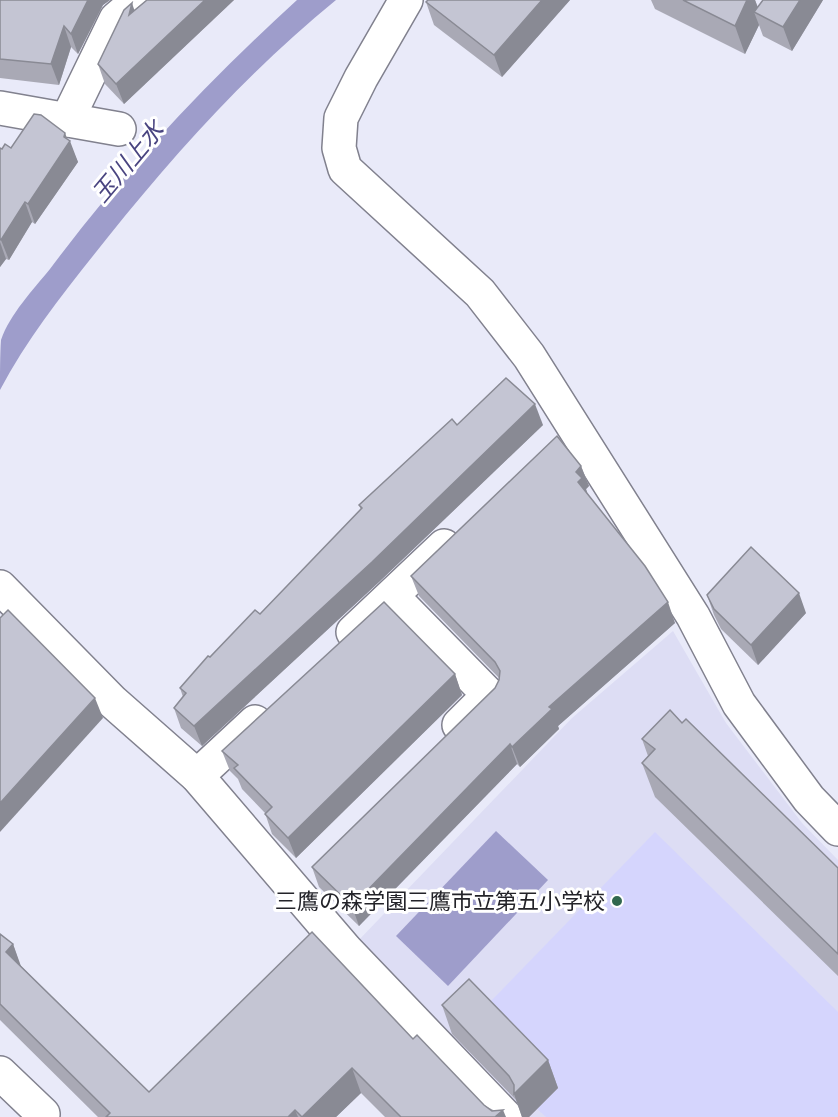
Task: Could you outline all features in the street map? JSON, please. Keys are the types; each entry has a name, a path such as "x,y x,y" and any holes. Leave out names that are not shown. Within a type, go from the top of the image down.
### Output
{"street":[{"path":"67,120 116,19 138,0"},
{"path":"406,0 341,118 339,148 345,169 480,293 529,356 562,433 693,616 739,704 809,799 838,829"},
{"path":"0,108 119,129"},
{"path":"333,651 469,522"},
{"path":"0,587 113,702 196,776 302,878 346,950 506,1117"},
{"path":"392,596 489,695 438,745"},
{"path":"196,776 273,706"},
{"path":"0,1072 43,1114 41,1117"}],"shaded area":[{"path":"297,0 336,0 244,83 161,174 50,311 0,390 1,340 22,303 107,197 167,128"},
{"name":"三鷹の森学園三鷹市立第五小学校","path":"673,631 726,723 802,823 838,860 838,1117 526,1117 356,943 572,718"},
{"path":"496,831 548,880 448,986 396,936"},
{"path":"655,832 838,1012 838,1117 546,1117 457,1036"}],"building":[{"path":"0,0 88,0 71,34 64,26 51,64 0,59"},
{"path":"147,0 205,0 116,84 98,64 124,10 132,3 129,15"},
{"path":"428,0 542,0 494,55 426,2"},
{"path":"683,0 747,0 735,26"},
{"path":"763,0 800,0 783,27 754,12"},
{"path":"34,114 41,115 65,133 64,137 70,141 28,204 25,202 1,240 0,148 2,149 5,144 11,148"},
{"path":"506,378 535,404 372,562 194,726 174,708 186,693 180,688 208,656 210,657 255,610 260,614 362,508 359,505 452,419 457,425"},
{"path":"557,436 581,466 576,472 582,478 578,482 645,566 668,602 549,707 552,709 512,747 510,744 352,906 312,867 495,688 499,680 500,671 495,662 411,576"},
{"path":"751,547 799,593 751,645 714,609 707,595"},
{"path":"384,602 455,674 288,838 265,814 272,807 234,768 238,765 222,751"},
{"path":"8,610 95,698 0,803 0,618"},
{"path":"670,710 682,723 686,719 838,868 838,954 642,763 655,749 642,739"},
{"path":"312,932 413,1039 417,1035 484,1105 492,1111 503,1110 495,1117 401,1117 352,1068 302,1117 295,1110 288,1117 106,1117 110,1113 0,1004 0,934 13,944 6,952 149,1092"},
{"path":"469,979 548,1060 514,1094 514,1085 509,1076 442,1005"}],"place":[{"name":"三鷹の森学園三鷹市立第五小学校","path":"617,901"}],"water label":[{"name":"玉川上水","path":"128,162"}]}
